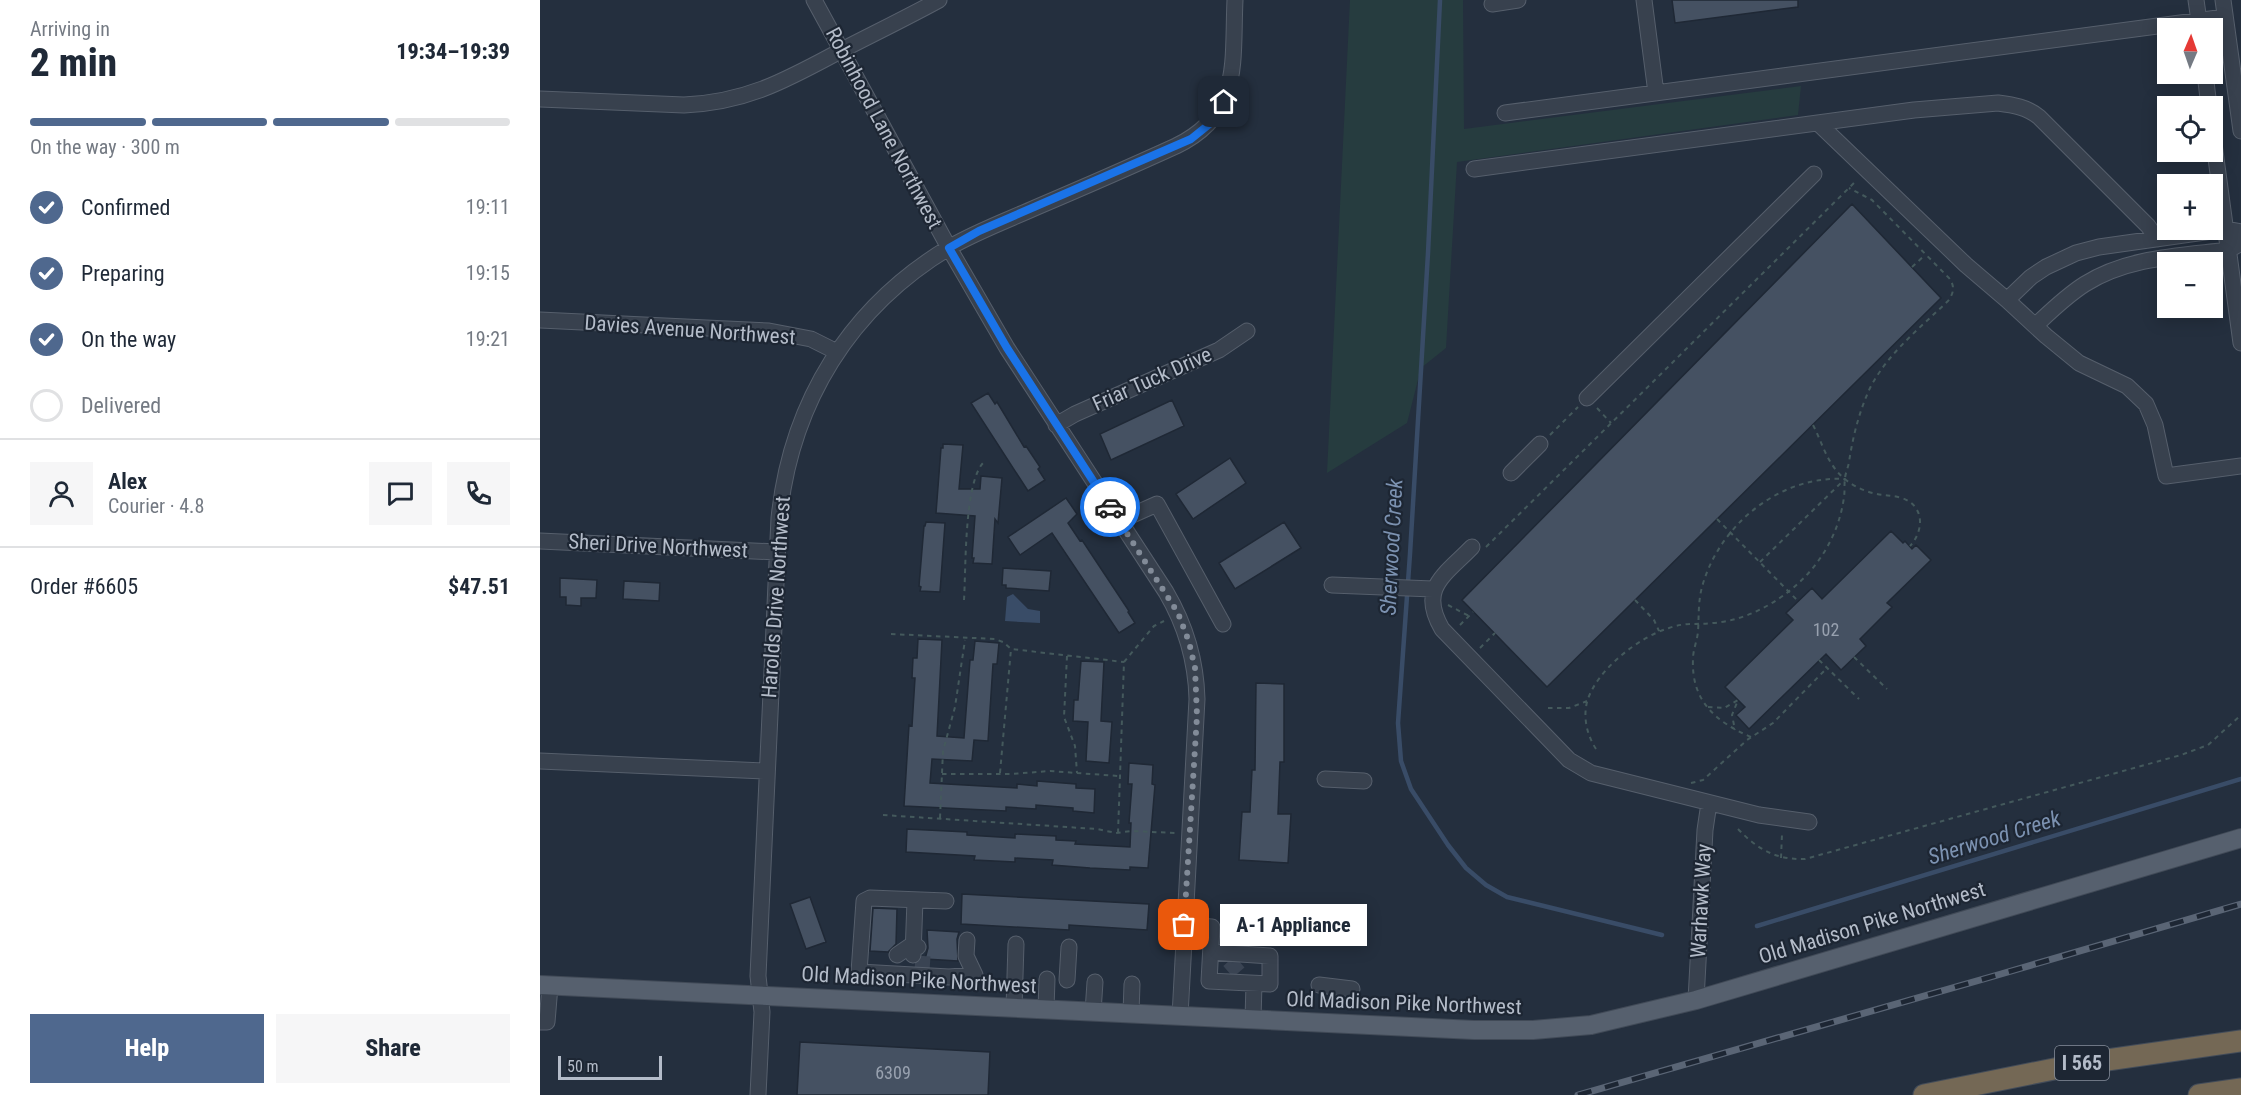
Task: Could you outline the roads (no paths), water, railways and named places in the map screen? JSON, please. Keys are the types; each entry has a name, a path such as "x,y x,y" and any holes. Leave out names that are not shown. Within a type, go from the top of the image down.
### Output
{"highway":[{"name":"I 565","path":"1924,1095 1979,1082 2079,1064 2241,1041"},
{"path":"2199,1095 2241,1089"}],"main road":[{"name":"Old Madison Pike Northwest","path":"545,986 1463,1029 1570,1028 1611,1021 1696,1000 2241,838"}],"street":[{"name":"Robinhood Lane Northwest","path":"814,0 949,248 1007,348 1178,613 1193,656 1197,687 1180,1016"},
{"path":"540,99 684,105 721,102 771,87 939,0"},
{"name":"Harolds Drive Northwest","path":"758,1095 762,1012 758,976 777,552 782,490 796,432 815,388 837,352 864,316 895,288 949,248 979,231 1176,146 1203,131 1219,111 1227,92 1232,57 1235,0"},
{"path":"1492,4 1518,0"},
{"path":"1644,0 1656,93"},
{"path":"2196,0 2199,18"},
{"path":"2223,0 2241,132"},
{"path":"1505,112 2157,30"},
{"path":"1474,169 1914,110 1998,103 2028,110 2039,117 2148,226 2157,239 2099,247 2066,257 2031,277 2007,300"},
{"path":"1835,139 1848,119"},
{"path":"1818,123 1966,264 2035,326 2079,363 2127,386 2146,404 2155,425 2166,476 2241,466"},
{"path":"2219,162 2234,231 2241,343"},
{"path":"1587,398 1814,174"},
{"path":"2035,326 2076,290 2110,271 2137,262 2235,247"},
{"name":"Davies Avenue Northwest","path":"540,320 769,331 811,339 837,352"},
{"name":"Friar Tuck Drive","path":"1056,424 1219,350 1247,331"},
{"path":"1511,472 1540,444"},
{"path":"1119,521 1157,504 1223,624"},
{"name":"Sheri Drive Northwest","path":"540,541 777,552"},
{"path":"1478,549 1438,582 1432,593 1436,618 1442,629 1569,760 1591,773 1759,815 1809,822"},
{"path":"1332,585 1395,588 1432,593"},
{"path":"540,761 766,771"},
{"path":"1325,779 1364,781"},
{"name":"Warhawk Way","path":"1696,1000 1708,803"},
{"path":"946,901 870,898 864,901 860,972 917,964 949,977 975,975 966,956 967,940"},
{"path":"915,900 917,964"},
{"path":"1184,925 1212,927 1221,955"},
{"path":"1014,1008 1016,944"},
{"path":"1067,980 1068,947"},
{"path":"1221,955 1270,956 1270,984 1248,981 1209,981 1210,972 1221,955"},
{"path":"897,966 917,964"},
{"path":"1182,969 1210,972"},
{"path":"1046,1009 1047,979"},
{"path":"1248,981 1253,1019"},
{"path":"1093,1011 1095,982"},
{"path":"1131,1013 1132,984"},
{"path":"1319,985 1352,989"},
{"path":"540,1022 546,1022 545,986"}],"water":[{"path":"1013,594 1028,609 1040,611 1040,623 1005,621 1007,597"}],"waterway":[{"name":"Sherwood Creek","path":"1440,0 1428,253 1398,723 1401,761 1411,789 1448,845 1466,868 1486,885 1507,897 1662,935"},
{"name":"Sherwood Creek","path":"1757,926 2241,779"}],"tunnel":[{"path":"922,971 923,956"},
{"path":"1229,961 1241,975"}],"railway":[{"path":"1578,1095 2241,904"}],"place":[{"name":"A-1 Appliance","path":"1184,925"}]}
